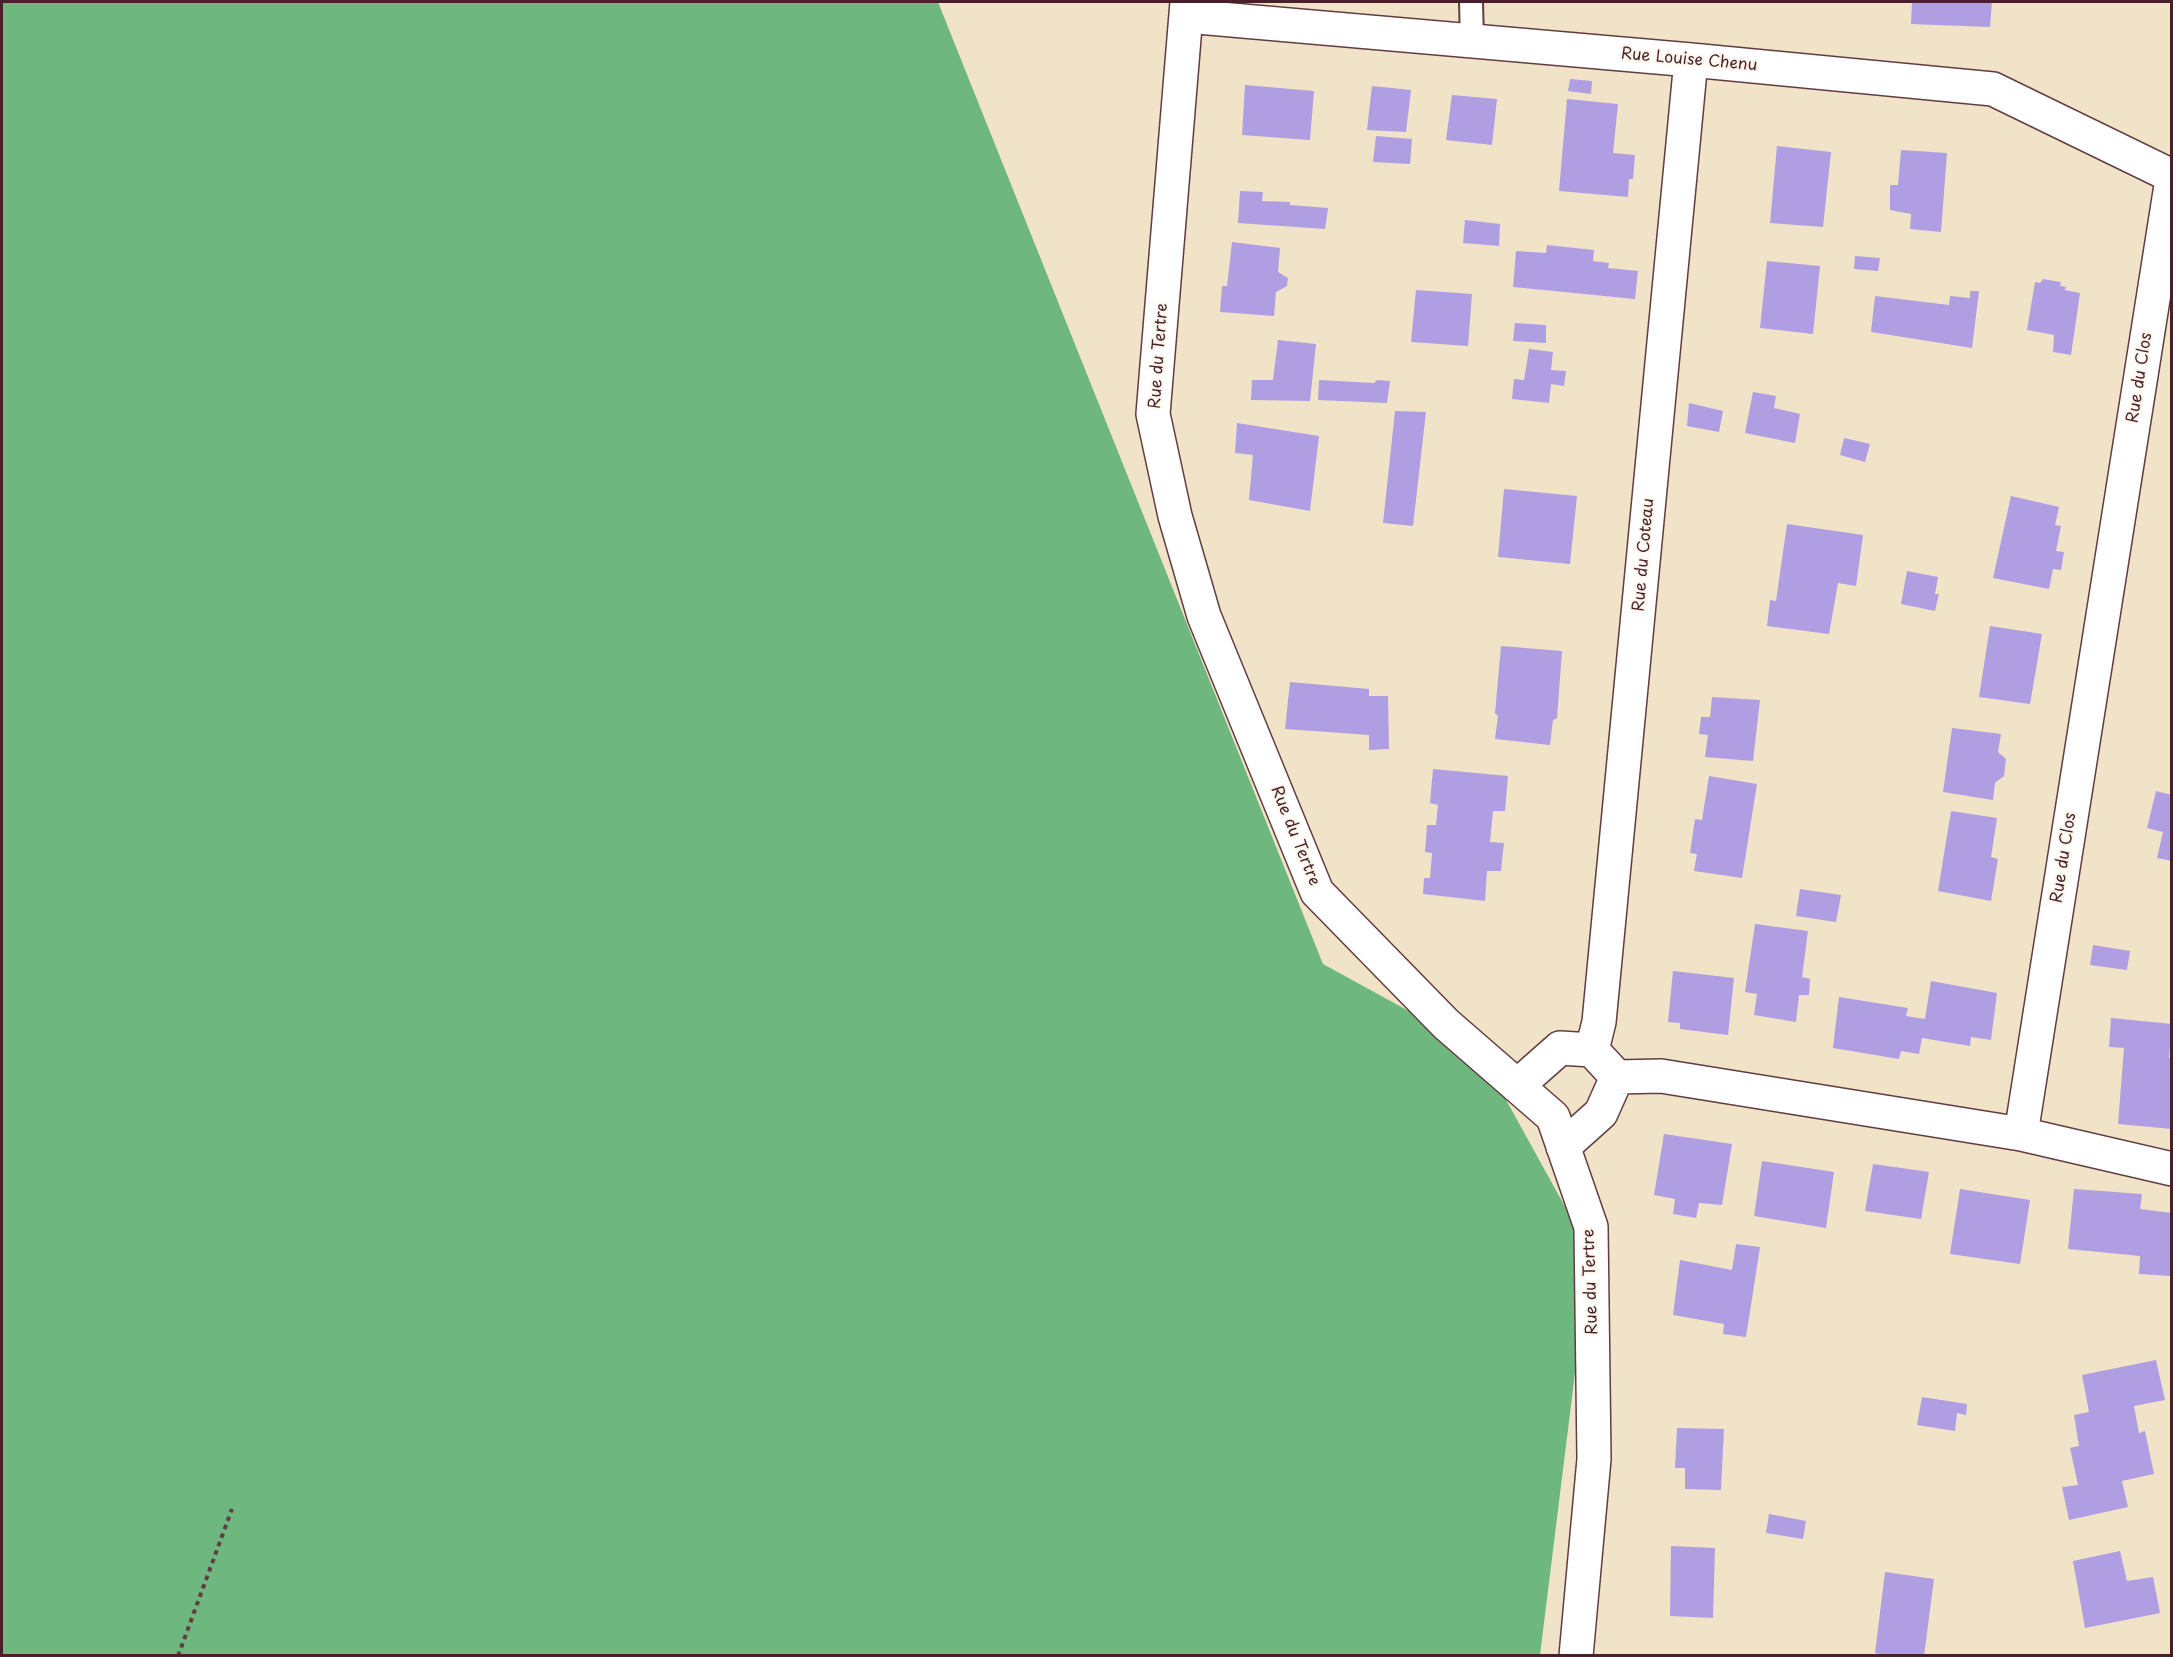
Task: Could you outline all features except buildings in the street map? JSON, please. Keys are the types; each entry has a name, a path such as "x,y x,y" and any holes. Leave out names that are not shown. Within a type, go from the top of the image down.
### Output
{"street":[{"name":"Rue Louise Chenu","path":"1187,9 1472,41 1993,89 2172,178"},
{"name":"Rue du Tertre","path":"1187,9 1153,414 1174,516 1204,616 1317,892 1446,1024 1553,1117 1591,1227 1594,1459 1576,1656"},
{"name":"Rue du Coteau","path":"1592,1050 1600,1011 1691,60"},
{"name":"Rue du Clos","path":"2021,1134 2172,178"},
{"path":"1517,1086 1560,1048 1592,1050 1617,1077 1661,1076 2021,1134 2172,1169"},
{"path":"1563,1148 1601,1113 1617,1077"}],"lane":[{"path":"1471,2 1472,41"}],"path":[{"path":"178,1656 232,1509"}],"green space":[{"path":"2,2 938,2 1323,964 1478,1049 1590,1252 1540,1655 2,1656"}]}
